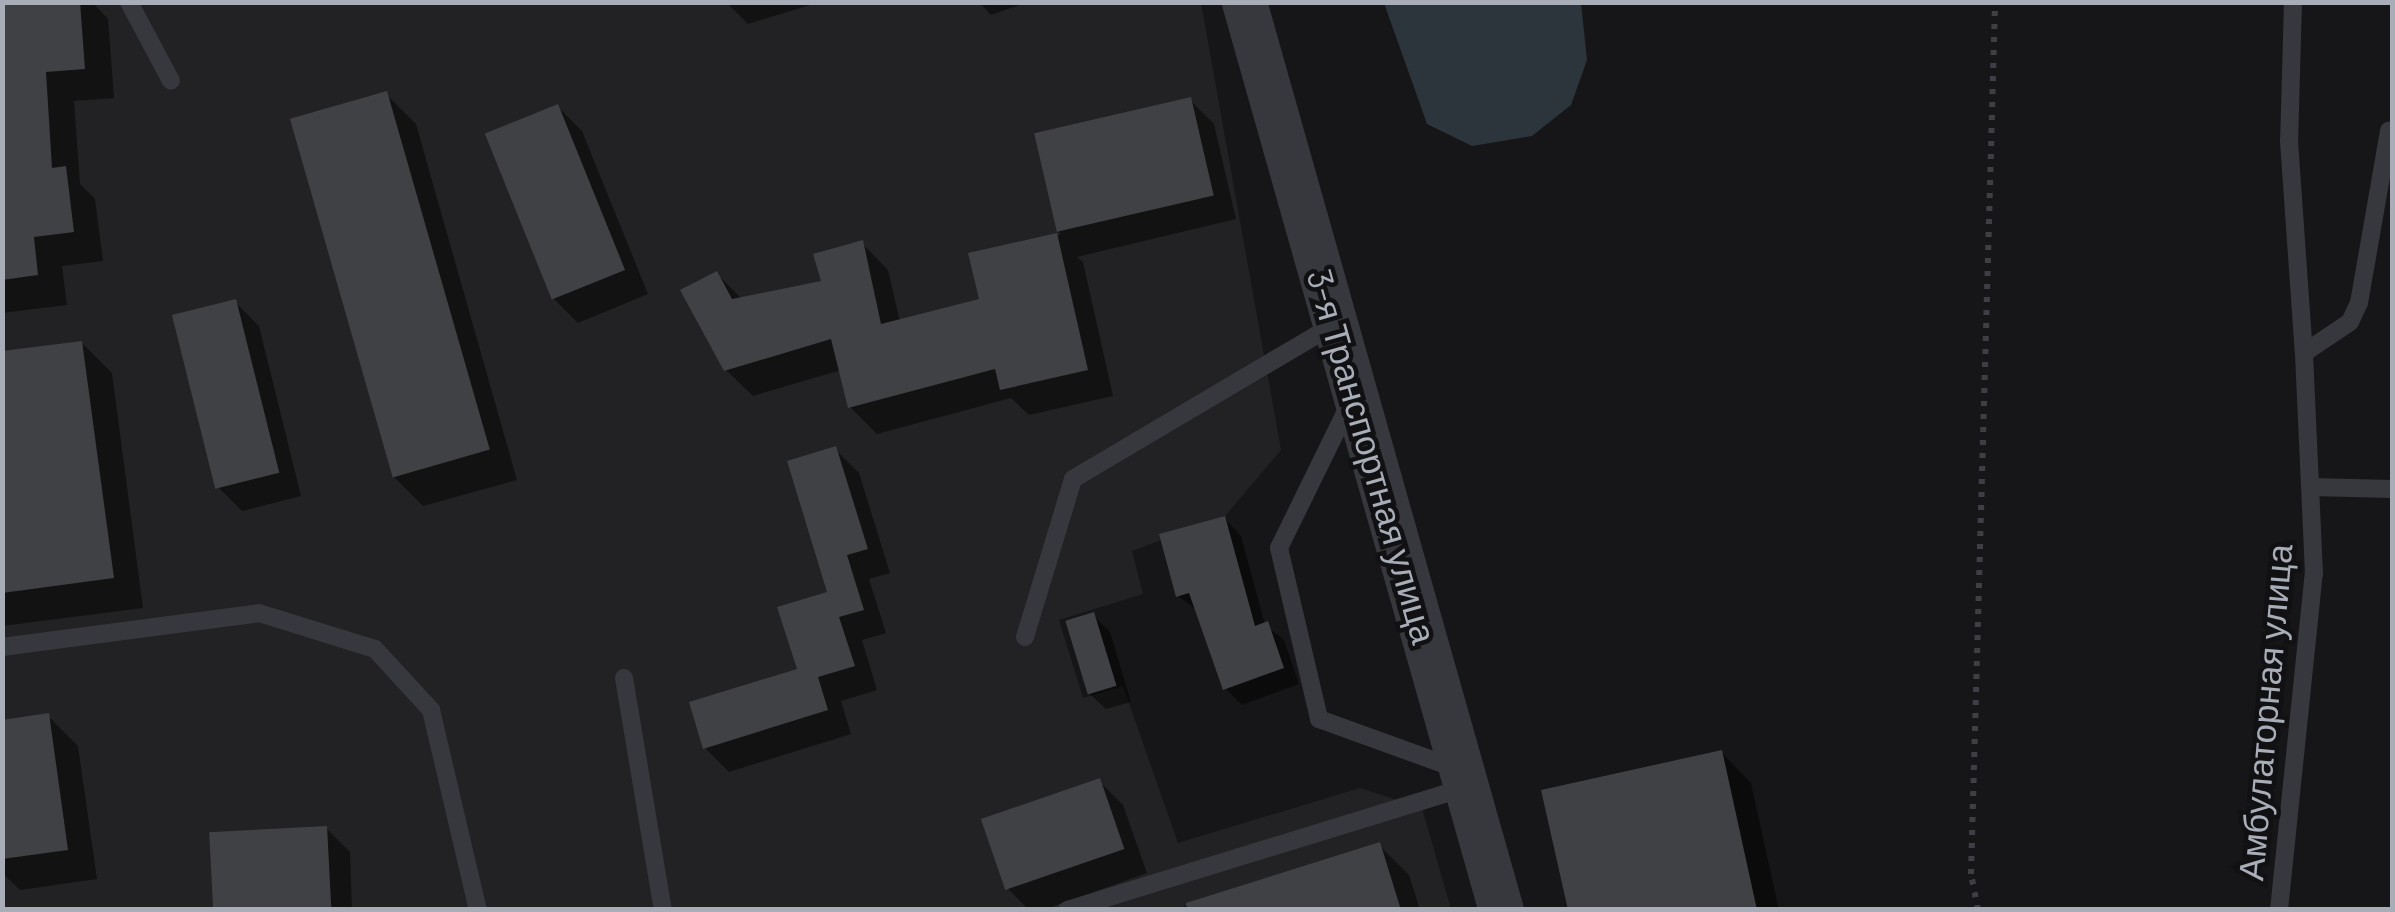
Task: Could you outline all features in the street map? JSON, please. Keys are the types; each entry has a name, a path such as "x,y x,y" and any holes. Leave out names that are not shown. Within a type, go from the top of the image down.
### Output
{"street":[{"name":"3-я Транспортная улица","path":"1244,2 1501,910"}],"lane":[{"path":"129,2 171,81"},
{"name":"Амбулаторная улица","path":"2279,910 2314,574 2290,142 2293,2"},
{"path":"2304,353 2350,322 2360,303 2389,131"},
{"path":"1025,637 1073,479 1335,324"},
{"path":"1355,394 1278,548 1320,719 1464,779"},
{"path":"2311,487 2392,489"},
{"path":"2,647 259,613 375,649 431,710 478,910"},
{"path":"624,678 663,910"},
{"path":"1067,910 1464,779"}],"path":[{"path":"1978,910 1972,874 1994,2"}],"shaded area":[{"path":"2,3 1201,3 1281,450 1225,516 1132,551 1143,594 1059,620 1083,698 1123,686 1178,843 1360,788 1422,808 1451,909 3,909"},
{"path":"1384,3 1581,3 1587,60 1571,105 1532,136 1472,146 1427,124"}],"building":[{"path":"2,2 80,2 85,69 46,72 52,168 66,166 74,232 34,237 38,275 2,280"},
{"path":"387,91 490,450 393,477 290,119"},
{"path":"1191,97 1214,195 1057,232 1034,133"},
{"path":"558,104 625,270 552,300 485,134"},
{"path":"1057,233 1088,370 1000,390 995,369 848,408 831,339 724,371 680,290 717,271 732,299 821,281 813,254 863,240 881,324 979,299 968,253"},
{"path":"236,299 279,473 215,489 172,315"},
{"path":"82,341 114,578 2,593 2,351"},
{"path":"836,446 868,549 847,555 864,610 839,617 855,666 818,677 828,710 703,749 689,702 797,669 777,607 827,592 787,461"},
{"path":"1225,516 1255,626 1268,621 1284,668 1223,690 1189,593 1176,597 1159,534"},
{"path":"1094,612 1117,686 1088,694 1065,621"},
{"path":"49,713 68,850 2,859 2,720"},
{"path":"1722,750 1757,910 1568,910 1541,790"},
{"path":"1100,778 1124,849 1005,890 981,819"},
{"path":"327,826 331,910 213,910 209,832"},
{"path":"1380,842 1401,910 1187,910 1186,903"}]}
